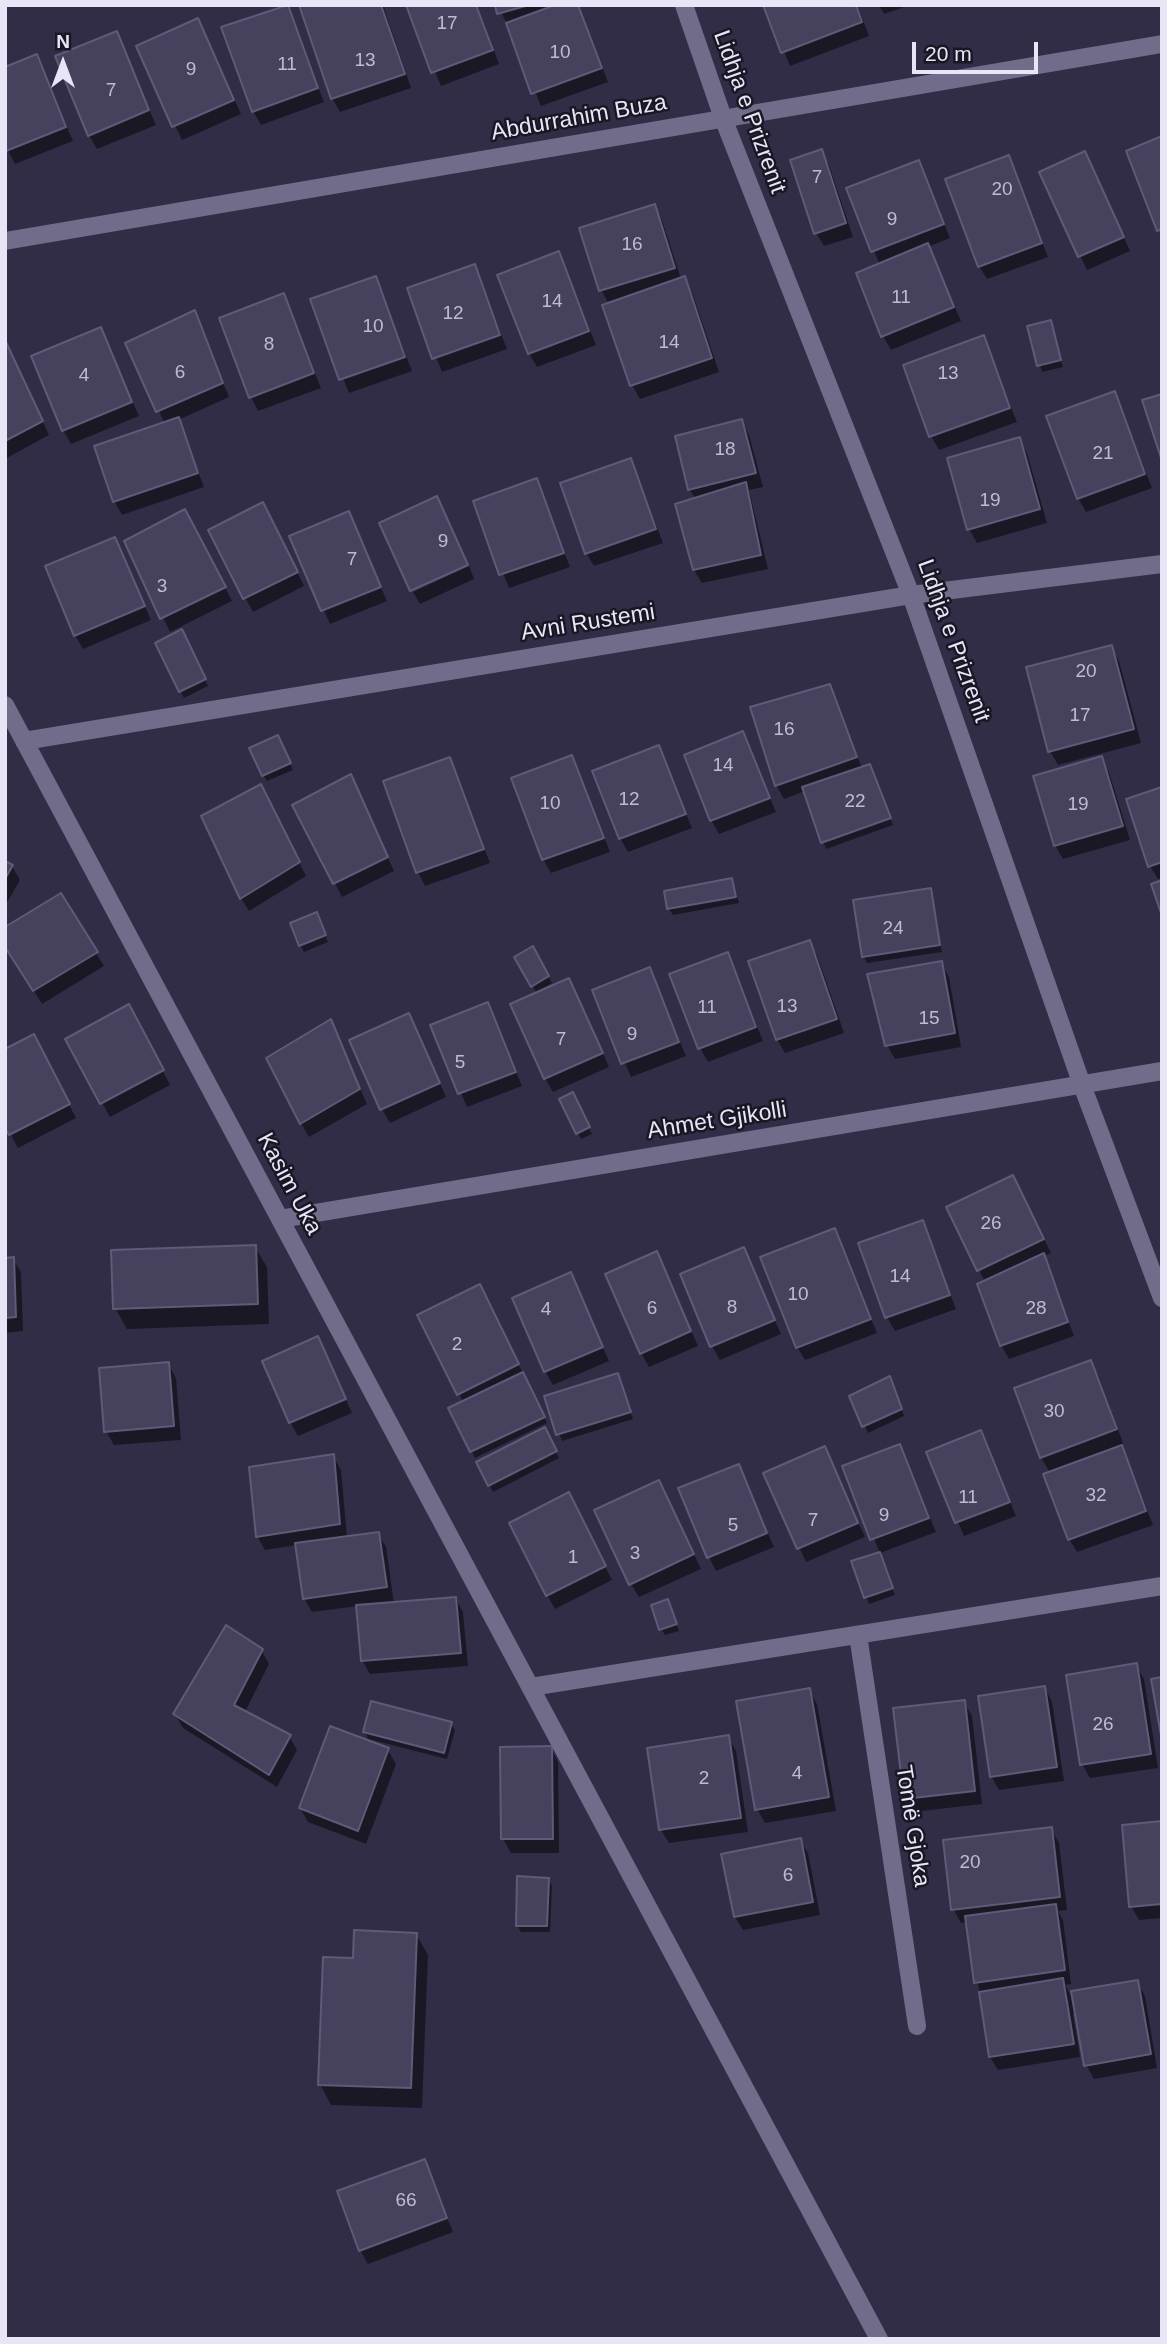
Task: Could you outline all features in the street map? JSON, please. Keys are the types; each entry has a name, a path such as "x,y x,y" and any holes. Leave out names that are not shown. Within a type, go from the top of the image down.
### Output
{"street":[{"name":"Lidhja e Prizrenit","path":"684,5 723,118 911,595 1083,1085 1162,1298"},
{"name":"Abdurrahim Buza","path":"5,241 1162,44"},
{"name":"Avni Rustemi","path":"24,741 911,595 1162,564"},
{"name":"Kasim Uka","path":"5,705 879,2339"},
{"name":"Ahmet Gjikolli","path":"280,1219 1162,1071"},
{"path":"531,1687 1162,1586"},
{"name":"Tomë Gjoka","path":"858,1634 917,2026"}],"building":[{"path":"288,5 318,88 252,112 221,27"},
{"path":"299,5 381,5 405,74 331,99"},
{"path":"406,5 476,5 493,50 431,73"},
{"path":"495,5 529,5 497,14"},
{"path":"555,5 578,5 602,68 531,94 506,23"},
{"path":"763,5 856,5 862,22 781,53"},
{"path":"198,18 234,100 172,127 136,46"},
{"path":"117,31 149,110 88,136 55,56"},
{"path":"37,54 66,127 6,151 5,67"},
{"path":"1162,136 1162,229 1157,231 1126,151"},
{"path":"822,149 846,223 814,234 790,160"},
{"path":"1085,151 1124,237 1078,257 1039,172"},
{"path":"1009,155 1042,243 978,267 945,179"},
{"path":"919,160 944,224 871,252 846,188"},
{"path":"655,204 675,268 599,291 579,228"},
{"path":"928,243 954,307 881,337 856,273"},
{"path":"559,251 589,331 528,354 497,275"},
{"path":"475,264 500,335 432,359 407,288"},
{"path":"376,276 405,357 339,380 310,299"},
{"path":"685,276 712,358 630,386 602,305"},
{"path":"284,293 314,373 249,398 219,318"},
{"path":"195,310 223,383 156,412 125,343"},
{"path":"1051,320 1061,360 1037,366 1027,326"},
{"path":"101,327 132,402 62,431 31,356"},
{"path":"984,335 1010,408 929,437 903,365"},
{"path":"5,340 43,421 5,441"},
{"path":"1115,391 1145,474 1077,499 1046,416"},
{"path":"1162,394 1162,461 1142,400"},
{"path":"179,417 198,473 113,502 94,446"},
{"path":"742,419 756,473 688,490 675,436"},
{"path":"1020,437 1040,509 967,530 947,458"},
{"path":"631,458 656,529 585,554 560,483"},
{"path":"537,478 564,553 499,575 473,501"},
{"path":"746,482 761,555 693,570 675,504"},
{"path":"437,496 468,565 410,591 379,523"},
{"path":"263,502 298,572 243,599 208,530"},
{"path":"185,509 226,587 160,619 124,541"},
{"path":"349,511 381,587 321,611 289,536"},
{"path":"115,537 145,606 74,636 45,566"},
{"path":"182,629 206,679 179,692 155,643"},
{"path":"1112,645 1134,729 1048,752 1026,667"},
{"path":"830,684 857,757 775,786 750,707"},
{"path":"743,731 770,798 710,821 684,755"},
{"path":"278,735 291,763 262,776 249,748"},
{"path":"659,745 686,814 619,839 592,771"},
{"path":"572,755 604,838 542,860 511,778"},
{"path":"1102,756 1123,826 1054,846 1033,776"},
{"path":"450,757 484,849 416,873 383,781"},
{"path":"870,764 891,818 821,843 802,787"},
{"path":"351,774 388,857 333,884 292,805"},
{"path":"261,784 300,862 240,899 201,816"},
{"path":"1162,787 1162,862 1148,867 1126,799"},
{"path":"5,861 13,865 5,879"},
{"path":"732,878 736,897 667,909 664,891"},
{"path":"1162,880 1162,916 1151,884"},
{"path":"931,888 940,945 862,957 853,900"},
{"path":"61,893 98,952 33,991 5,947 5,927"},
{"path":"317,912 326,935 299,946 290,923"},
{"path":"810,940 837,1019 776,1040 748,961"},
{"path":"533,946 549,976 531,987 514,957"},
{"path":"728,952 756,1027 698,1049 669,974"},
{"path":"942,961 955,1033 885,1046 867,974"},
{"path":"650,967 679,1042 621,1064 592,990"},
{"path":"569,978 603,1053 544,1079 510,1004"},
{"path":"488,1002 516,1072 458,1094 430,1025"},
{"path":"129,1004 164,1070 100,1104 65,1039"},
{"path":"409,1013 440,1083 380,1110 349,1040"},
{"path":"331,1019 360,1089 300,1124 266,1058"},
{"path":"34,1034 70,1104 9,1135 5,1128 5,1049"},
{"path":"573,1092 590,1127 576,1134 559,1099"},
{"path":"1013,1175 1044,1239 977,1271 946,1207"},
{"path":"923,1220 950,1295 885,1318 858,1243"},
{"path":"835,1228 871,1319 796,1348 760,1257"},
{"path":"256,1245 258,1304 113,1309 111,1250"},
{"path":"744,1247 775,1320 710,1347 680,1274"},
{"path":"657,1251 691,1331 640,1354 605,1274"},
{"path":"1044,1253 1068,1322 1000,1346 977,1284"},
{"path":"14,1257 16,1317 5,1318 5,1258"},
{"path":"571,1272 603,1347 544,1372 512,1298"},
{"path":"480,1284 519,1364 457,1395 417,1315"},
{"path":"318,1336 346,1399 289,1423 262,1361"},
{"path":"1091,1360 1117,1429 1040,1458 1014,1388"},
{"path":"169,1362 174,1426 104,1432 99,1368"},
{"path":"523,1372 545,1417 470,1452 448,1408"},
{"path":"618,1373 631,1412 556,1435 544,1396"},
{"path":"890,1376 902,1409 862,1427 849,1396"},
{"path":"545,1427 557,1451 488,1486 476,1462"},
{"path":"981,1430 1010,1502 955,1523 926,1452"},
{"path":"900,1444 929,1518 870,1540 842,1466"},
{"path":"1122,1445 1146,1511 1068,1540 1043,1474"},
{"path":"825,1446 858,1523 797,1549 763,1473"},
{"path":"334,1454 340,1524 256,1537 249,1467"},
{"path":"739,1464 767,1533 707,1558 678,1488"},
{"path":"659,1480 694,1554 629,1585 594,1510"},
{"path":"569,1492 606,1566 546,1596 509,1523"},
{"path":"379,1532 387,1587 303,1599 295,1543"},
{"path":"880,1552 893,1588 864,1598 851,1561"},
{"path":"456,1597 461,1653 361,1661 356,1605"},
{"path":"668,1599 677,1624 659,1630 651,1605"},
{"path":"226,1625 263,1649 234,1705 291,1735 269,1775 173,1714"},
{"path":"1137,1663 1151,1754 1080,1765 1066,1675"},
{"path":"1162,1677 1162,1741 1151,1679"},
{"path":"1045,1686 1057,1767 990,1777 978,1696"},
{"path":"810,1688 829,1797 755,1810 736,1701"},
{"path":"965,1700 975,1791 904,1799 893,1708"},
{"path":"371,1701 452,1722 444,1753 363,1732"},
{"path":"330,1726 389,1748 358,1831 299,1808"},
{"path":"729,1735 741,1818 659,1830 647,1748"},
{"path":"552,1746 553,1839 501,1839 500,1747"},
{"path":"1162,1821 1162,1904 1129,1907 1122,1825"},
{"path":"1052,1827 1060,1897 951,1910 943,1840"},
{"path":"801,1838 813,1902 734,1917 721,1854"},
{"path":"517,1876 549,1878 547,1926 516,1926"},
{"path":"1056,1904 1065,1970 974,1983 965,1916"},
{"path":"354,1930 417,1933 411,2088 318,2085 323,1957 353,1958"},
{"path":"1063,1978 1074,2044 989,2057 979,1992"},
{"path":"1138,1980 1151,2054 1084,2066 1071,1991"},
{"path":"425,2159 447,2218 359,2251 337,2191"}]}
